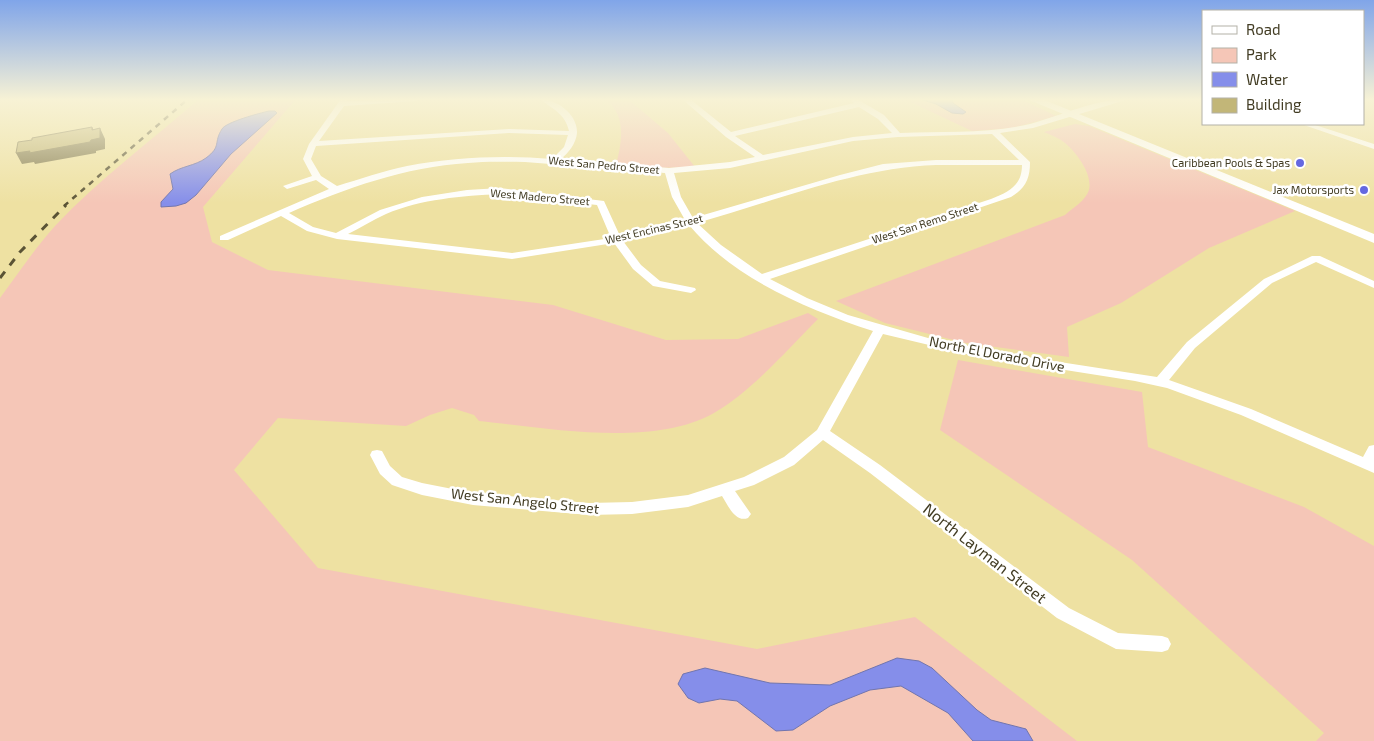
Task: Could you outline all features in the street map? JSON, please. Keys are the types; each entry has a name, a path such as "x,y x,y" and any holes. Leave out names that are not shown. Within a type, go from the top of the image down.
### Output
{"main road":[{"path":"1125,134 1374,239"},
{"path":"1129,134 1374,229"}],"street":[{"path":"321,134 313,144 307,159 312,173 324,184 336,189"},
{"path":"313,144 385,142 480,134"},
{"path":"554,161 568,147 573,134"},
{"path":"729,134 764,159"},
{"name":"West San Pedro Street","path":"224,238 336,189 406,169 436,164 499,159 554,161 669,171 730,165 764,159 828,143 898,135 943,134"},
{"path":"996,134 1026,162"},
{"path":"1334,134 1374,147"},
{"name":"West Encinas Street","path":"282,212 310,229 337,236 512,256 536,254 616,239 690,222 882,167 916,164 1026,162"},
{"name":"West San Remo Street","path":"761,278 1009,195 1020,188 1027,175 1026,162"},
{"name":"North El Dorado Drive","path":"669,171 671,187 690,222 704,237 761,278 826,310 879,330 1000,357 1160,382 1216,401 1308,437 1370,466"},
{"path":"287,186 317,177"},
{"name":"West Madero Street","path":"337,236 383,212 422,200 467,193 500,191 601,203 616,239"},
{"path":"616,239 637,267 657,284 691,290"},
{"path":"1160,382 1191,345 1268,281 1316,258 1374,285"},
{"name":"West San Angelo Street","path":"377,455 385,470 397,481 422,489 473,498 589,509 632,508 688,501 749,481 789,461 822,433 879,330"},
{"name":"North Layman Street","path":"822,433 875,469 1063,613 1116,641 1162,644"},
{"path":"1370,466 1374,450"},
{"path":"725,489 743,514"}],"green space":[{"path":"158,134 266,134 203,207 212,242 268,270 553,305 666,340 738,339 808,313 818,319 755,383 727,405 689,424 661,430 631,433 567,431 479,421 474,415 452,408 406,426 278,418 234,470 318,568 757,649 915,617 1077,741 0,741 0,298 40,243 107,176"},
{"path":"621,134 668,134 695,167 654,168 616,165"},
{"path":"1047,134 1107,134 1295,211 1209,248 1121,303 1067,327 1069,357 966,343 885,323 836,301 1065,215 1082,201 1089,190 1090,184 1083,164 1069,147"},
{"path":"958,360 1142,392 1148,447 1304,507 1374,546 1374,741 1316,741 1324,733 1132,560 940,430"}],"water":[{"path":"219,134 254,134 231,154 196,195 186,203 161,207 161,202 173,189 170,174 202,161 211,154 216,147"},
{"path":"897,658 919,661 932,668 977,710 991,720 1026,729 1033,741 973,741 948,713 901,686 870,690 830,706 793,730 776,731 737,701 720,699 699,703 688,698 678,684 683,674 705,668 770,683 830,685"}],"building":[{"path":"56,134 100,134 100,138 90,142 29,153 30,151 16,153 18,142 32,140 32,138"}],"railway":[{"path":"64,206 148,134"},
{"path":"0,278 20,252 66,205"}],"place":[{"name":"Caribbean Pools & Spas","path":"1300,163"},
{"name":"Jax Motorsports","path":"1364,190"}]}
